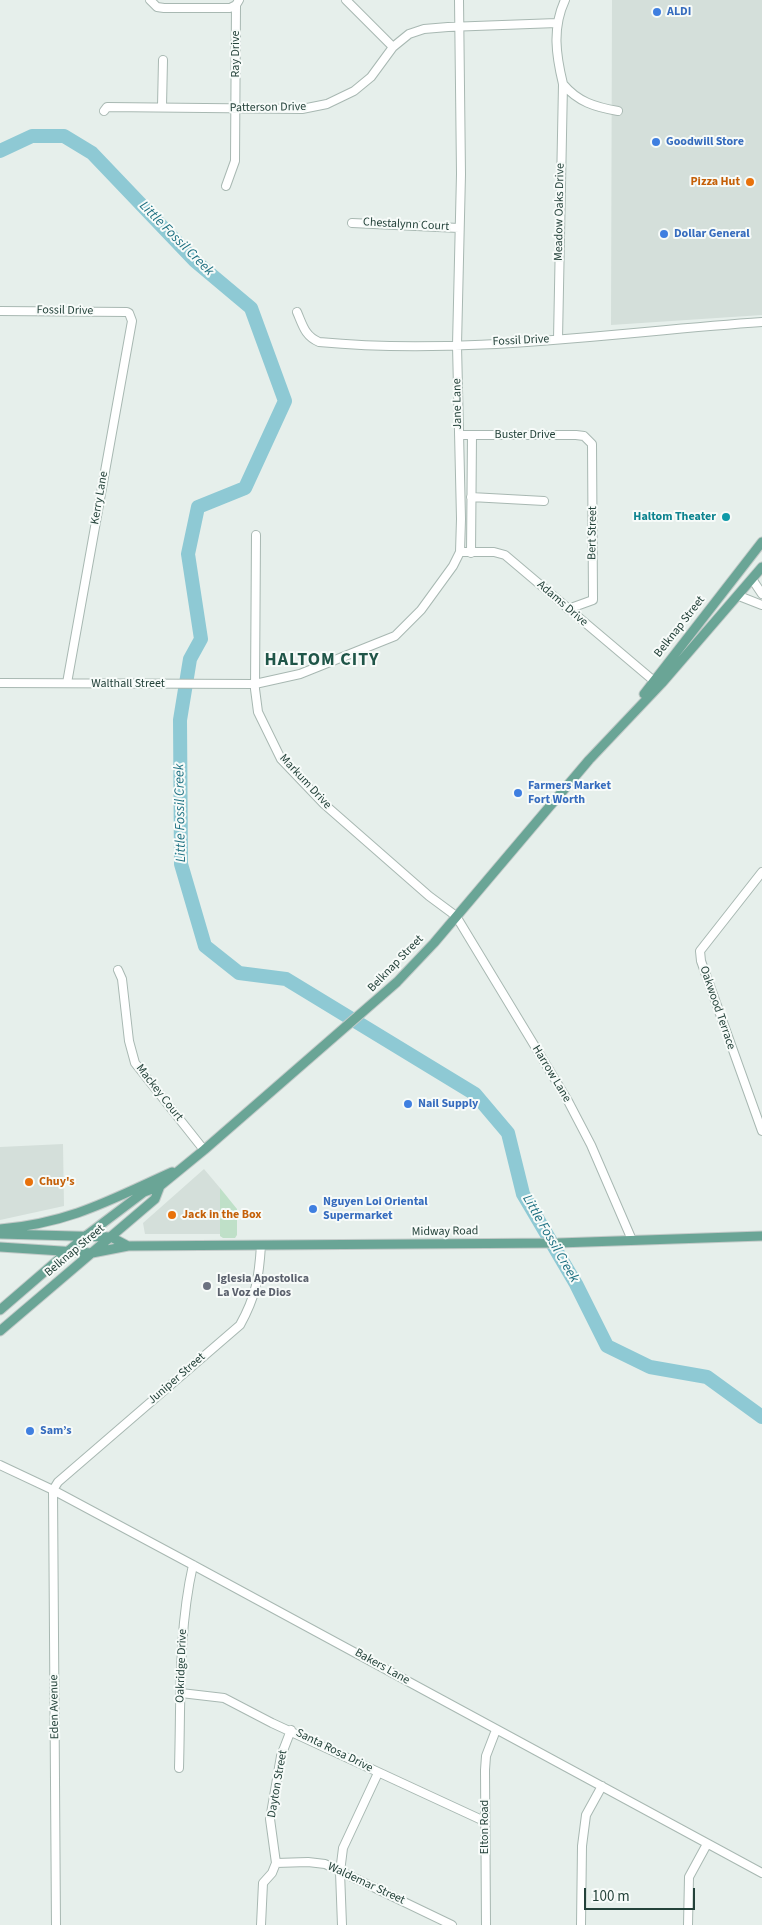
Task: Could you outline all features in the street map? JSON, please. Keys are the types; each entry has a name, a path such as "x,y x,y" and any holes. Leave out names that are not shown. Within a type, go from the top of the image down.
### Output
{"main road":[{"name":"Belknap Street","path":"0,1310 87,1235 144,1192 160,1186 204,1150 338,1036 424,954 618,727 762,542"},
{"name":"Belknap Street","path":"618,727 662,683 739,596 762,567"},
{"path":"0,1229 30,1226 72,1216 113,1201 183,1167"},
{"name":"Belknap Street","path":"0,1331 155,1199 160,1186"},
{"path":"0,1234 111,1237"},
{"path":"21,1248 22,1234"},
{"name":"Midway Road","path":"0,1247 92,1252 128,1246 531,1243 762,1236"},
{"name":"Midway Road","path":"111,1237 128,1246"},
{"path":"34,1249 49,1256 50,1268"}],"street":[{"path":"150,0 157,7 164,8 230,8 238,2"},
{"path":"346,0 393,47"},
{"name":"Jane Lane","path":"256,684 300,674 395,636 421,610 453,566 460,552 466,435 457,345 460,228 459,0"},
{"name":"Meadow Oaks Drive","path":"558,339 563,84 556,58 557,23 565,0"},
{"name":"Ray Drive","path":"226,186 235,161 238,2"},
{"name":"Patterson Drive","path":"104,112 107,107 162,106 302,109 327,104 354,91 371,77 393,47 409,34 424,29 460,26 557,23"},
{"path":"162,106 163,60"},
{"path":"563,84 576,99 598,108 618,111"},
{"name":"Chestalynn Court","path":"352,222 460,228"},
{"name":"Fossil Drive","path":"0,311 129,313"},
{"name":"Fossil Drive","path":"297,312 305,332 319,342 405,346 558,339 762,322"},
{"name":"Kerry Lane","path":"67,683 132,321 129,313"},
{"path":"466,435 471,497 471,550"},
{"name":"Buster Drive","path":"466,435 576,435 584,436 589,440"},
{"name":"Bert Street","path":"568,609 593,600 594,458 592,444 589,440"},
{"path":"471,497 544,501"},
{"name":"Markum Drive","path":"256,535 256,684 258,712 281,759 324,804 429,896 456,916"},
{"name":"Adams Drive","path":"460,552 471,550 504,555 654,681"},
{"path":"752,579 762,594"},
{"path":"739,596 762,605"},
{"name":"Walthall Street","path":"0,683 256,684"},
{"name":"Oakwood Terrace","path":"762,872 700,952 707,978 762,1131"},
{"name":"Harrow Lane","path":"456,916 568,1101 591,1145 632,1240"},
{"name":"Mackey Court","path":"118,970 122,979 129,1041 135,1063 204,1150"},
{"name":"Juniper Street","path":"53,1490 58,1482 240,1325 253,1302 257,1287 261,1245"},
{"name":"Bakers Lane","path":"0,1465 53,1490 194,1565 496,1730 762,1872"},
{"name":"Eden Avenue","path":"53,1490 56,1925"},
{"name":"Oakridge Drive","path":"180,1768 184,1621 194,1565"},
{"name":"Santa Rosa Drive","path":"181,1692 224,1698 272,1723 291,1730 378,1773 484,1821"},
{"name":"Dayton Street","path":"276,1863 270,1819 281,1756 291,1730"},
{"name":"Elton Road","path":"486,1925 484,1821 486,1756 496,1730"},
{"path":"342,1925 340,1872 343,1848 378,1773"},
{"path":"581,1925 582,1846 586,1815 602,1786"},
{"path":"688,1925 689,1877 707,1844"},
{"name":"Waldemar Street","path":"276,1863 308,1862 325,1864 452,1925"},
{"path":"261,1925 263,1883 272,1873 276,1863"}],"shaded area":[{"path":"612,0 762,0 762,315 611,325"},
{"path":"63,1144 64,1206 0,1220 0,1147"},
{"path":"204,1169 220,1188 220,1234 145,1234 143,1223"}],"green space":[{"path":"220,1188 237,1209 237,1235 235,1238 223,1238 220,1236"}],"waterway":[{"name":"Little Fossil Creek","path":"0,151 32,136 64,136 92,153 195,261 251,308 285,401 245,488 198,507 188,554 201,639 190,659 180,720 181,864 205,946 239,973 286,979 475,1094 508,1133 523,1194 576,1284 607,1346 650,1367 707,1377 762,1417"}],"place":[{"name":"ALDI","path":"657,12"},
{"name":"Goodwill Store","path":"656,142"},
{"name":"Pizza Hut","path":"750,182"},
{"name":"Dollar General","path":"664,234"},
{"name":"Haltom Theater","path":"726,517"},
{"name":"Farmers Market Fort Worth","path":"518,793"},
{"name":"Nail Supply","path":"408,1104"},
{"name":"Chuy's","path":"29,1182"},
{"name":"Nguyen Loi Oriental Supermarket","path":"313,1209"},
{"name":"Jack in the Box","path":"172,1215"},
{"name":"Iglesia Apostolica La Voz de Dios","path":"207,1286"},
{"name":"Sam’s","path":"30,1431"}],"district":[{"name":"HALTOM CITY","path":"322,661"}]}
